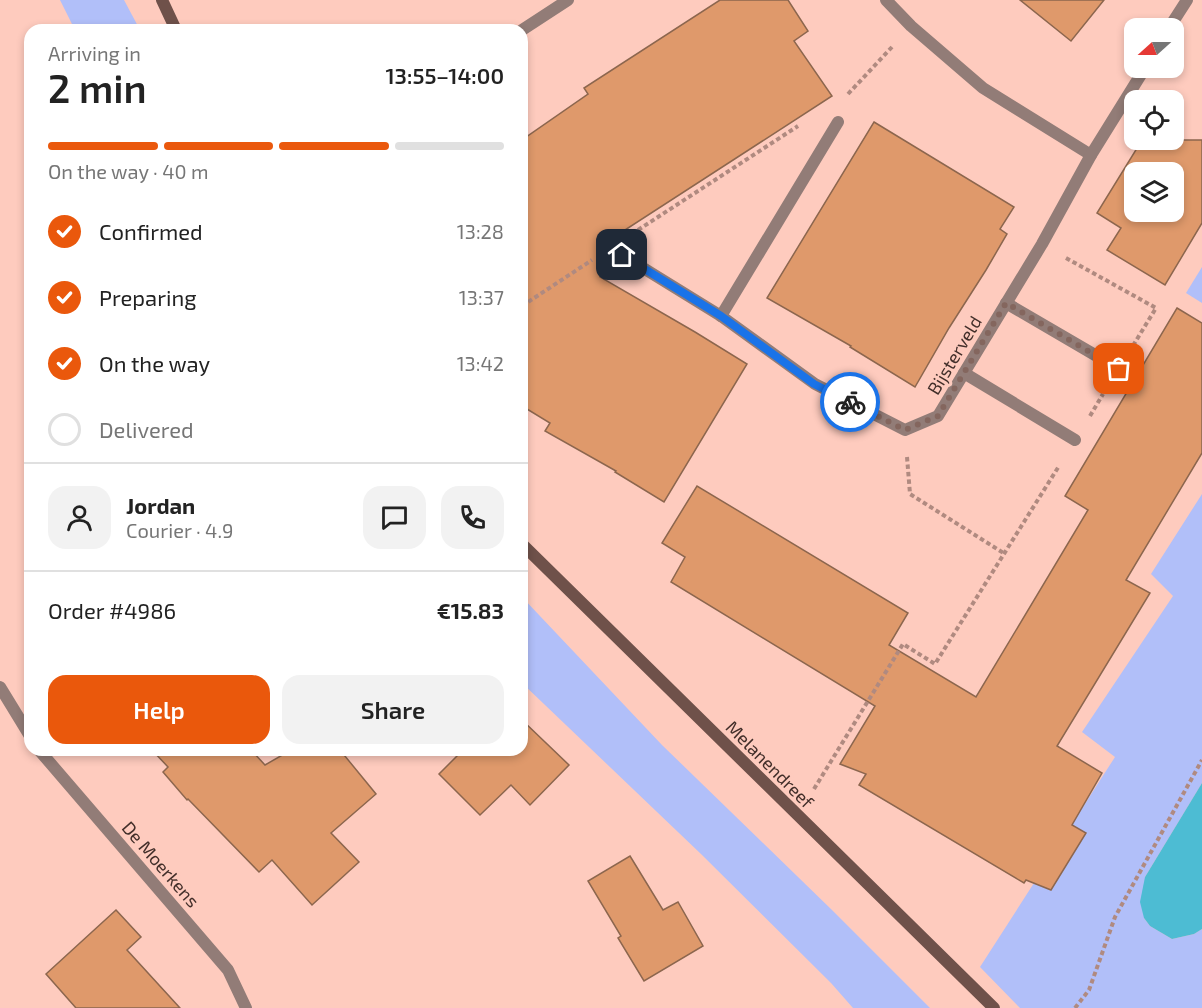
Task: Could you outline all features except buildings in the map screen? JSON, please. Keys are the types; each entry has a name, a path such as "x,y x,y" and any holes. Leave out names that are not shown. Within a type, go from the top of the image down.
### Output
{"street":[{"path":"162,0 173,24"},
{"path":"528,26 568,0"},
{"path":"886,0 911,26 983,88 1091,155"},
{"path":"1175,18 1187,0"},
{"name":"Bijsterveld","path":"905,430 938,416 1139,78"},
{"path":"721,316 838,122"},
{"path":"622,255 721,316 814,384 905,430"},
{"path":"1006,303 1119,369"},
{"path":"964,373 1075,440"},
{"name":"Melanendreef","path":"528,550 994,1008"},
{"path":"0,687 24,726"},
{"name":"De Moerkens","path":"44,756 228,970 246,1008"}],"path":[{"path":"838,122 847,94 911,26"},
{"path":"632,234 798,126"},
{"path":"797,816 903,644 935,664 1156,308 1042,244"},
{"path":"528,302 595,258"},
{"path":"905,430 910,494 1005,554"},
{"path":"1075,1008 1089,990 1115,917 1202,760"}],"shaded area":[{"path":"60,0 124,0 137,24 72,24"},
{"path":"1202,267 1202,303 1186,293"},
{"path":"1202,494 1202,783 1145,877 1144,918 1150,926 1172,939 1194,934 1202,929 1202,1008 1020,1008 980,967 1115,757 1082,732 1173,596 1151,574"},
{"path":"528,603 662,745 930,1008 853,1008 831,983 701,854 528,689"},
{"path":"1202,783 1202,929 1194,934 1172,939 1150,926 1144,918 1140,902 1145,877"}],"way so far":[{"path":"850,402 905,430 938,416 1006,303 1119,369"}],"route":[{"path":"622,255 721,316 814,384 850,402"}]}
